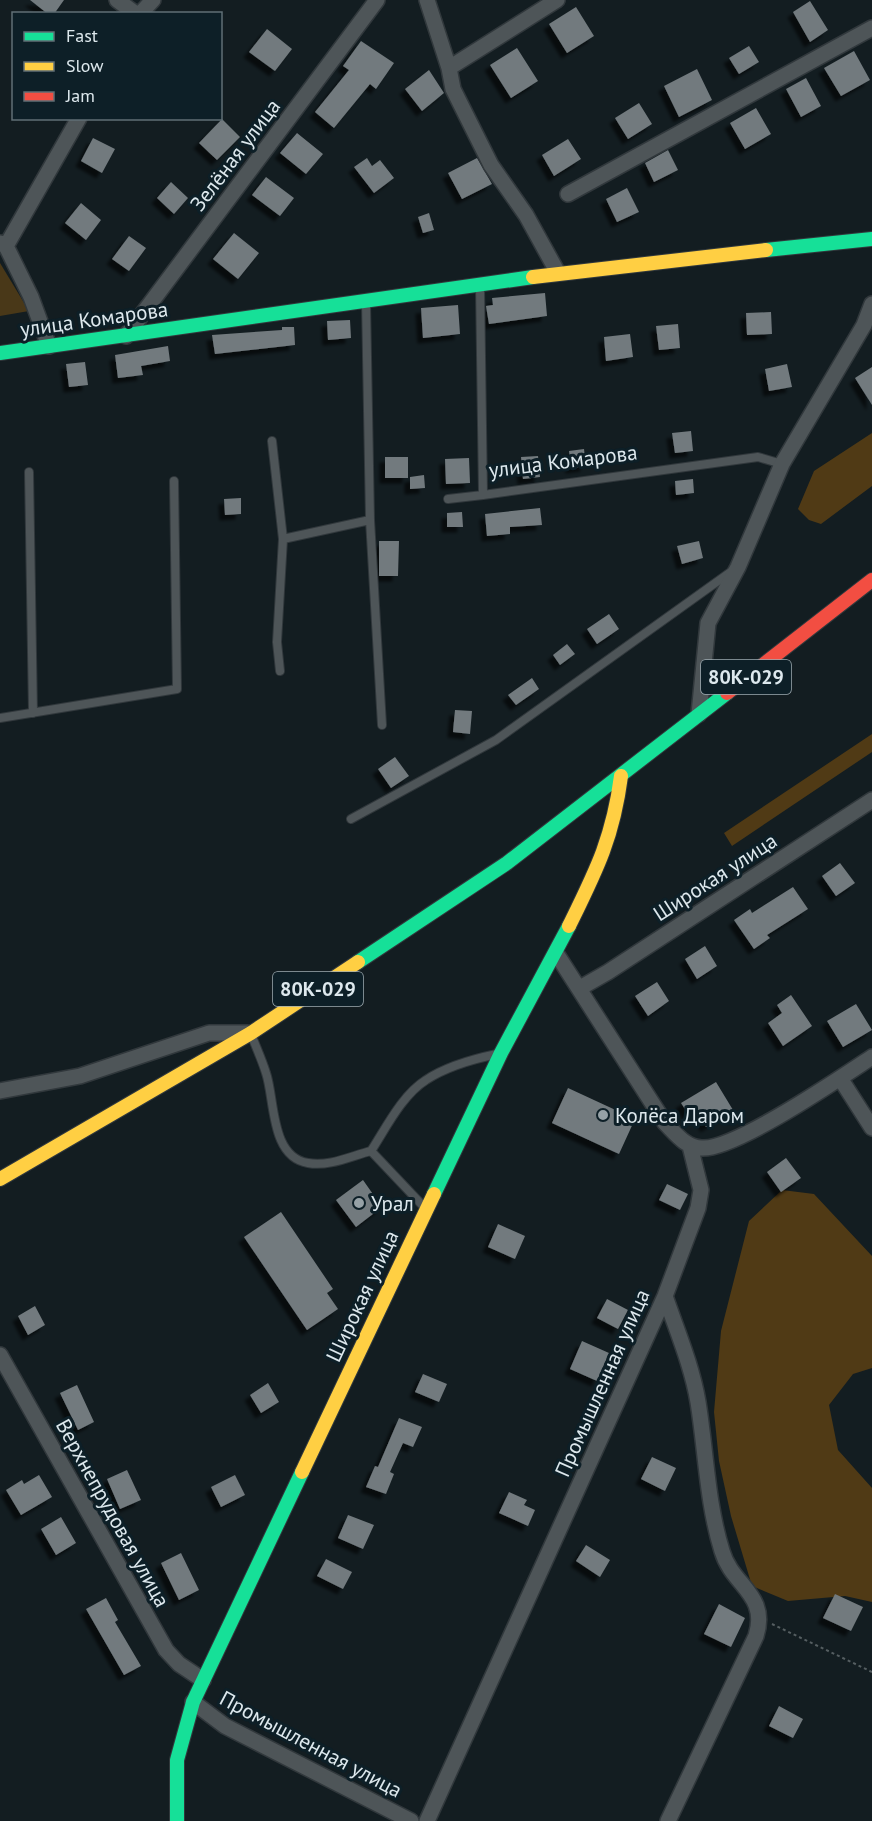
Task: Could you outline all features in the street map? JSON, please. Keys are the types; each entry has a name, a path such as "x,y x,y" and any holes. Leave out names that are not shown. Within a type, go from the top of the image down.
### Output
{"street":[{"path":"117,0 135,12"},
{"path":"140,12 153,0"},
{"name":"Зелёная улица","path":"126,336 377,0"},
{"path":"427,0 449,68 453,88 491,165 526,215 558,273"},
{"path":"449,68 557,0"},
{"path":"568,194 872,28"},
{"path":"49,346 31,297 3,244 78,120"},
{"name":"улица Комарова","path":"0,353 558,273 872,239"},
{"path":"699,714 708,623 738,567 782,464 864,325 872,304"},
{"name":"80К-029","path":"0,1179 251,1033 507,863 872,580"},
{"name":"Широкая улица","path":"193,1702 501,1053 556,952 603,857 616,816 621,776"},
{"name":"Широкая улица","path":"580,987 608,972 872,800"},
{"path":"556,952 665,1123 690,1146 703,1148 739,1138 872,1057"},
{"path":"0,1091 80,1076 209,1033 251,1033"},
{"path":"840,1078 872,1128"},
{"name":"Промышленная улица","path":"427,1821 665,1296 701,1190 690,1146"},
{"path":"665,1296 693,1382 716,1529 723,1555 759,1608 761,1620 756,1636 668,1821"},
{"name":"Верхнепрудовая улица","path":"0,1355 166,1650 179,1665 203,1680"},
{"path":"177,1821 177,1760 193,1702"},
{"name":"Промышленная улица","path":"193,1702 225,1726 411,1821"}],"lane":[{"name":"улица Комарова","path":"480,284 483,495 758,458 782,464"},
{"path":"366,301 370,520 382,724"},
{"path":"272,441 283,539 277,642 280,671"},
{"path":"29,472 33,712"},
{"path":"0,718 177,688 174,481"},
{"path":"448,499 483,495"},
{"path":"283,539 370,520"},
{"path":"351,819 496,740 738,567"},
{"path":"251,1033 267,1074 275,1126 281,1141 291,1154 306,1163 326,1164 371,1151 411,1093 426,1080 469,1060 501,1053"},
{"path":"371,1151 426,1209"}],"path":[{"path":"761,1620 872,1672"}],"shaded area":[{"path":"0,263 29,311 0,316"},
{"path":"872,433 872,486 821,524 809,520 798,509 814,471"},
{"path":"872,734 872,752 732,846 724,833"},
{"path":"782,1190 814,1194 872,1256 872,1368 853,1374 829,1405 838,1450 872,1488 872,1602 845,1596 788,1601 752,1586 731,1516 719,1461 714,1412 721,1331 749,1221"}],"building":[{"path":"30,0 64,0 55,12 45,12"},
{"path":"810,1 828,30 810,42 793,12"},
{"path":"576,7 594,36 567,53 549,24"},
{"path":"267,29 292,49 275,71 249,52"},
{"path":"361,41 394,63 376,89 370,84 334,128 315,112 349,70 343,66"},
{"path":"749,46 759,62 739,74 729,58"},
{"path":"517,48 538,81 511,98 490,65"},
{"path":"854,51 870,80 841,96 824,68"},
{"path":"697,69 712,100 679,117 664,86"},
{"path":"429,70 444,93 422,111 405,89"},
{"path":"806,78 821,106 801,117 786,89"},
{"path":"639,103 652,124 628,139 615,118"},
{"path":"756,108 771,134 745,149 730,123"},
{"path":"222,119 240,137 217,160 199,143"},
{"path":"297,133 323,154 306,174 280,153"},
{"path":"93,138 115,149 102,173 81,161"},
{"path":"568,139 581,159 554,176 542,155"},
{"path":"668,150 678,170 654,182 645,163"},
{"path":"367,158 372,166 380,160 394,178 374,193 354,167"},
{"path":"477,158 492,184 462,199 448,173"},
{"path":"266,177 294,198 280,216 252,195"},
{"path":"171,182 188,198 174,214 157,198"},
{"path":"627,188 639,212 617,222 606,199"},
{"path":"81,203 101,220 86,240 65,223"},
{"path":"429,213 434,230 423,233 418,217"},
{"path":"234,233 259,253 238,279 213,259"},
{"path":"129,236 146,248 129,271 112,259"},
{"path":"545,293 547,316 489,324 486,306 493,305 492,298"},
{"path":"458,305 460,334 423,338 421,308"},
{"path":"771,312 772,334 747,335 746,313"},
{"path":"350,320 351,338 328,340 327,321"},
{"path":"678,324 680,348 659,350 656,326"},
{"path":"282,327 294,327 295,345 215,354 212,335 282,330"},
{"path":"630,334 633,357 606,361 604,337"},
{"path":"168,346 170,361 141,366 143,375 118,378 115,355"},
{"path":"85,362 88,385 69,387 66,364"},
{"path":"787,364 792,387 769,391 765,369"},
{"path":"872,367 872,405 855,378"},
{"path":"691,431 693,451 675,453 672,433"},
{"path":"584,449 586,466 571,468 569,451"},
{"path":"538,456 540,477 523,479 521,457"},
{"path":"385,457 408,457 408,478 385,478"},
{"path":"469,458 470,483 446,484 445,459"},
{"path":"424,475 425,488 410,489 410,477"},
{"path":"693,479 694,493 676,495 675,481"},
{"path":"241,498 241,514 225,515 224,499"},
{"path":"540,508 542,525 510,527 510,534 487,536 485,514"},
{"path":"462,512 463,527 447,527 447,513"},
{"path":"379,541 399,541 398,576 379,576"},
{"path":"699,541 703,558 682,564 677,546"},
{"path":"609,614 619,629 597,644 587,629"},
{"path":"567,644 575,654 560,665 553,655"},
{"path":"532,678 539,689 516,705 508,695"},
{"path":"455,710 472,711 470,734 453,732"},
{"path":"395,757 409,776 391,788 378,769"},
{"path":"840,863 855,883 836,896 822,876"},
{"path":"793,887 808,909 767,935 770,938 754,949 734,920 750,909 752,913"},
{"path":"705,946 717,966 697,979 685,959"},
{"path":"657,982 669,1001 648,1016 635,996"},
{"path":"791,995 812,1026 783,1046 768,1023 782,1013 777,1005"},
{"path":"856,1004 872,1030 843,1047 827,1021"},
{"path":"716,1082 733,1110 706,1127 697,1110 689,1115 681,1103"},
{"path":"568,1088 635,1119 619,1154 552,1123"},
{"path":"786,1158 801,1178 781,1192 767,1172"},
{"name":"Урал","path":"363,1180 382,1207 356,1227 336,1200"},
{"path":"667,1184 688,1194 680,1210 659,1200"},
{"path":"281,1212 333,1289 327,1293 338,1309 307,1330 244,1237"},
{"path":"498,1224 525,1236 515,1259 488,1247"},
{"path":"607,1299 628,1310 618,1329 597,1318"},
{"path":"35,1306 45,1325 28,1335 18,1316"},
{"path":"582,1341 609,1353 597,1381 570,1369"},
{"path":"423,1374 447,1384 439,1402 415,1392"},
{"path":"268,1383 279,1402 261,1413 250,1395"},
{"path":"77,1385 94,1422 78,1430 60,1393"},
{"path":"399,1418 422,1427 413,1447 403,1443 390,1472 394,1474 386,1494 366,1487 375,1466 378,1467"},
{"path":"652,1457 676,1468 665,1491 641,1479"},
{"path":"127,1470 141,1500 120,1509 107,1479"},
{"path":"39,1475 52,1497 21,1515 6,1490 22,1480 24,1484"},
{"path":"235,1475 245,1495 221,1507 211,1487"},
{"path":"509,1492 527,1500 524,1505 535,1510 528,1526 499,1513"},
{"path":"348,1515 374,1525 363,1549 338,1538"},
{"path":"61,1517 76,1543 56,1555 41,1529"},
{"path":"586,1545 610,1560 600,1577 576,1561"},
{"path":"181,1553 199,1590 179,1600 161,1563"},
{"path":"326,1559 352,1572 343,1589 317,1576"},
{"path":"835,1594 863,1607 851,1631 823,1618"},
{"path":"106,1598 118,1620 115,1622 141,1666 124,1675 86,1609"},
{"path":"719,1604 745,1618 731,1647 704,1634"},
{"path":"779,1706 803,1719 793,1738 769,1726"}],"traffic: fast":[{"path":"766,250 872,239"},
{"path":"0,353 533,277"},
{"path":"358,962 507,863 727,693"},
{"path":"434,1194 501,1053 569,926"},
{"path":"177,1821 177,1760 193,1702 302,1472"}],"traffic: slow":[{"path":"533,277 766,250"},
{"path":"569,926 602,854 618,798 621,776"},
{"path":"0,1179 251,1033 358,962"},
{"path":"302,1472 434,1194"}],"traffic: jam":[{"path":"727,693 872,580"}],"place":[{"name":"Колёса Даром","path":"603,1115"},
{"name":"Урал","path":"359,1203"}]}
